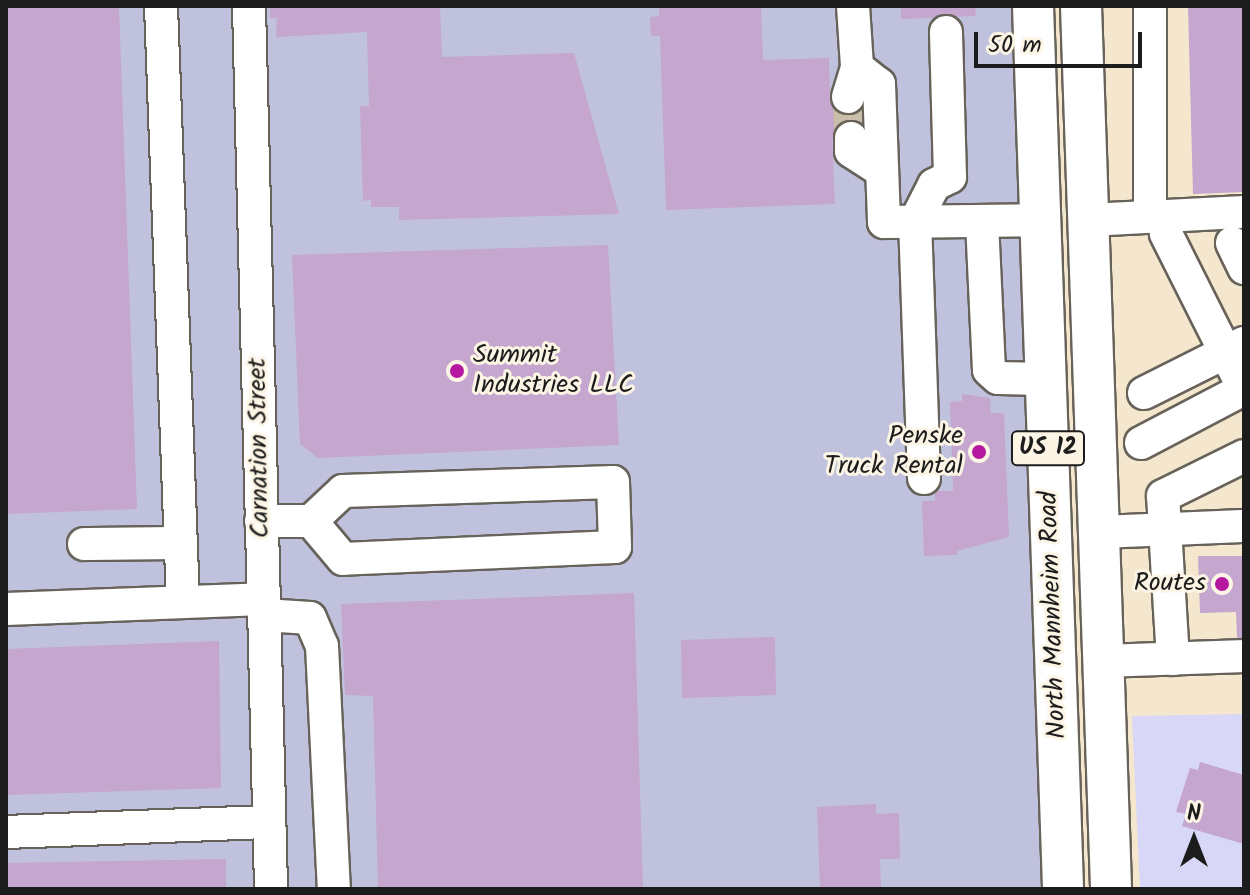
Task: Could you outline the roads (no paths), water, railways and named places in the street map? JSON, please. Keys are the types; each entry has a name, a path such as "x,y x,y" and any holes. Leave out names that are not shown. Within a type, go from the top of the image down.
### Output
{"main road":[{"name":"North Mannheim Road","path":"1033,6 1063,889"},
{"name":"North Mannheim Road","path":"1081,6 1111,889"}],"street":[{"path":"161,6 183,602"},
{"name":"Carnation Street","path":"249,6 271,889"},
{"path":"853,6 853,82 879,84 884,222 1040,220"},
{"path":"1141,443 1244,389 1235,348 1158,224 1150,6"},
{"path":"924,478 915,222 934,185 950,177 946,32"},
{"path":"851,138 851,151 882,171"},
{"path":"1089,220 1158,224 1244,212"},
{"path":"982,222 989,370 998,378 1045,379"},
{"path":"1144,393 1235,348"},
{"path":"1173,659 1163,496 1244,456"},
{"path":"261,521 311,521 343,491 613,482 615,547 343,559 311,521"},
{"path":"1099,532 1244,526"},
{"path":"84,544 181,543"},
{"path":"6,609 183,602 264,607 310,618 322,646 334,889"},
{"path":"1104,661 1244,656"},
{"path":"6,832 269,822"}],"tunnel":[{"path":"848,97 851,138"}],"place":[{"name":"Summit Industries LLC","path":"457,371"},
{"name":"Penske Truck Rental","path":"979,452"},
{"name":"Routes","path":"1222,584"}]}
